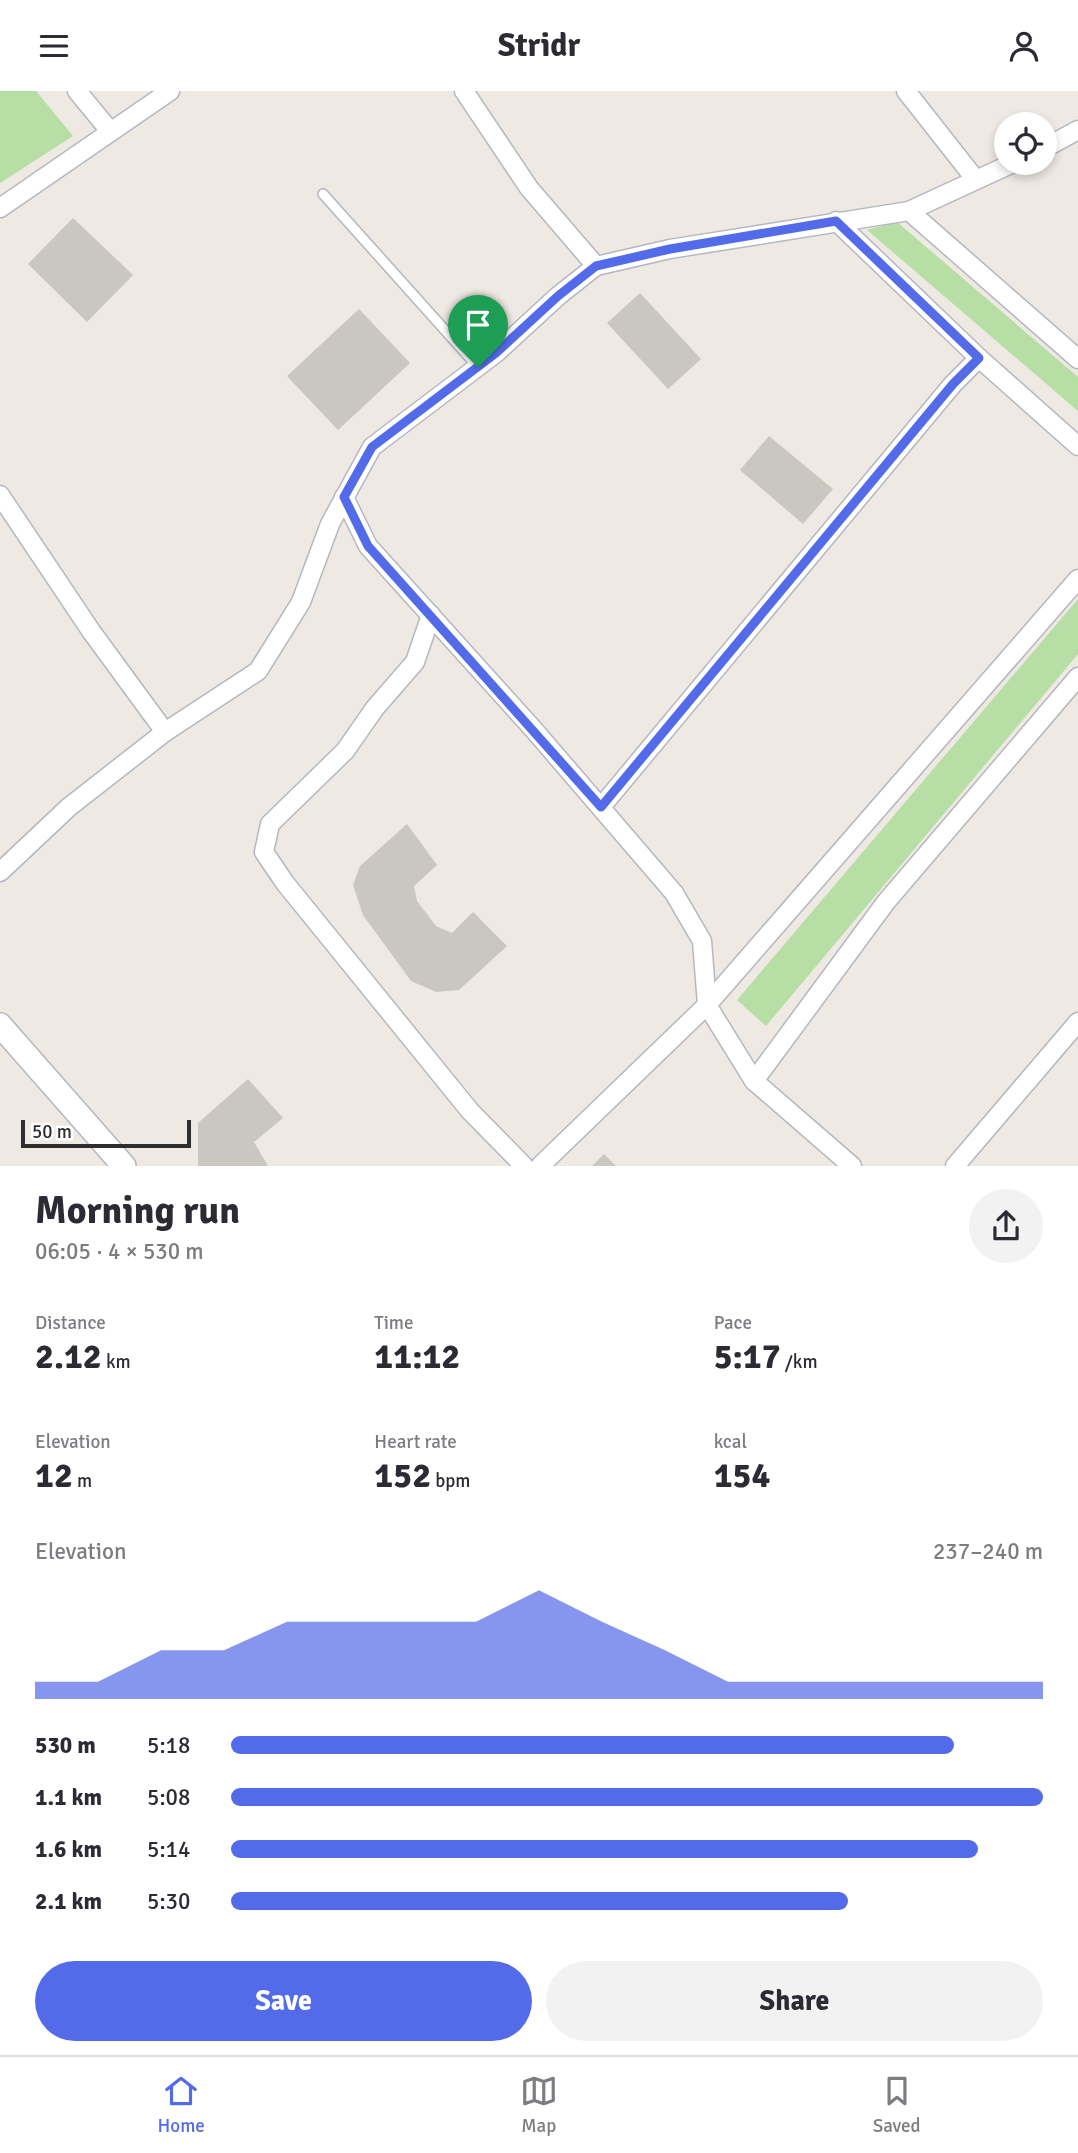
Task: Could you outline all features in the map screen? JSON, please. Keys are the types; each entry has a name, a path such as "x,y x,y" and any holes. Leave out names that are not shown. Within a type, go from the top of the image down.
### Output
{"street":[{"path":"78,91 110,131"},
{"path":"0,208 170,91"},
{"path":"464,91 529,188 596,266"},
{"path":"906,91 976,180"},
{"path":"1057,141 1078,130"},
{"path":"0,872 69,807 165,732 258,671 301,602 330,524 372,447 478,367 596,266 670,249 909,211 994,172"},
{"path":"909,211 1078,359"},
{"path":"836,221 979,358 1078,446"},
{"path":"601,807 953,384 979,358"},
{"path":"0,495 91,631 165,732"},
{"path":"344,497 368,546 601,807 674,893 702,941 707,1005 754,1081 852,1166"},
{"path":"540,1166 707,1005 1078,579"},
{"path":"430,615 415,662 375,708 345,751 271,824 264,852 285,883 470,1111 524,1166"},
{"path":"754,1081 886,902 1078,677"},
{"path":"955,1166 1078,1022"},
{"path":"0,1025 124,1166"}],"lane":[{"path":"323,194 478,367"}],"green space":[{"path":"0,91 36,91 73,136 0,183"},
{"path":"897,222 1078,377 1078,411 867,230"},
{"path":"1078,599 1078,654 766,1026 737,1000"}],"building":[{"path":"73,218 133,275 87,322 28,264"},
{"path":"640,293 701,359 668,389 607,323"},
{"path":"359,309 410,363 338,430 287,376"},
{"path":"769,436 833,489 803,524 740,470"},
{"path":"407,824 437,865 414,886 417,901 436,926 452,933 473,912 507,946 459,990 436,992 411,981 363,915 353,885 360,866"},
{"path":"248,1079 283,1118 254,1142 268,1166 198,1166 198,1123"},
{"path":"604,1154 616,1166 592,1166"}],"route":[{"path":"836,221 979,358 953,384 601,807 368,546 344,497 372,447 478,367 596,266 670,249 836,221"}]}
